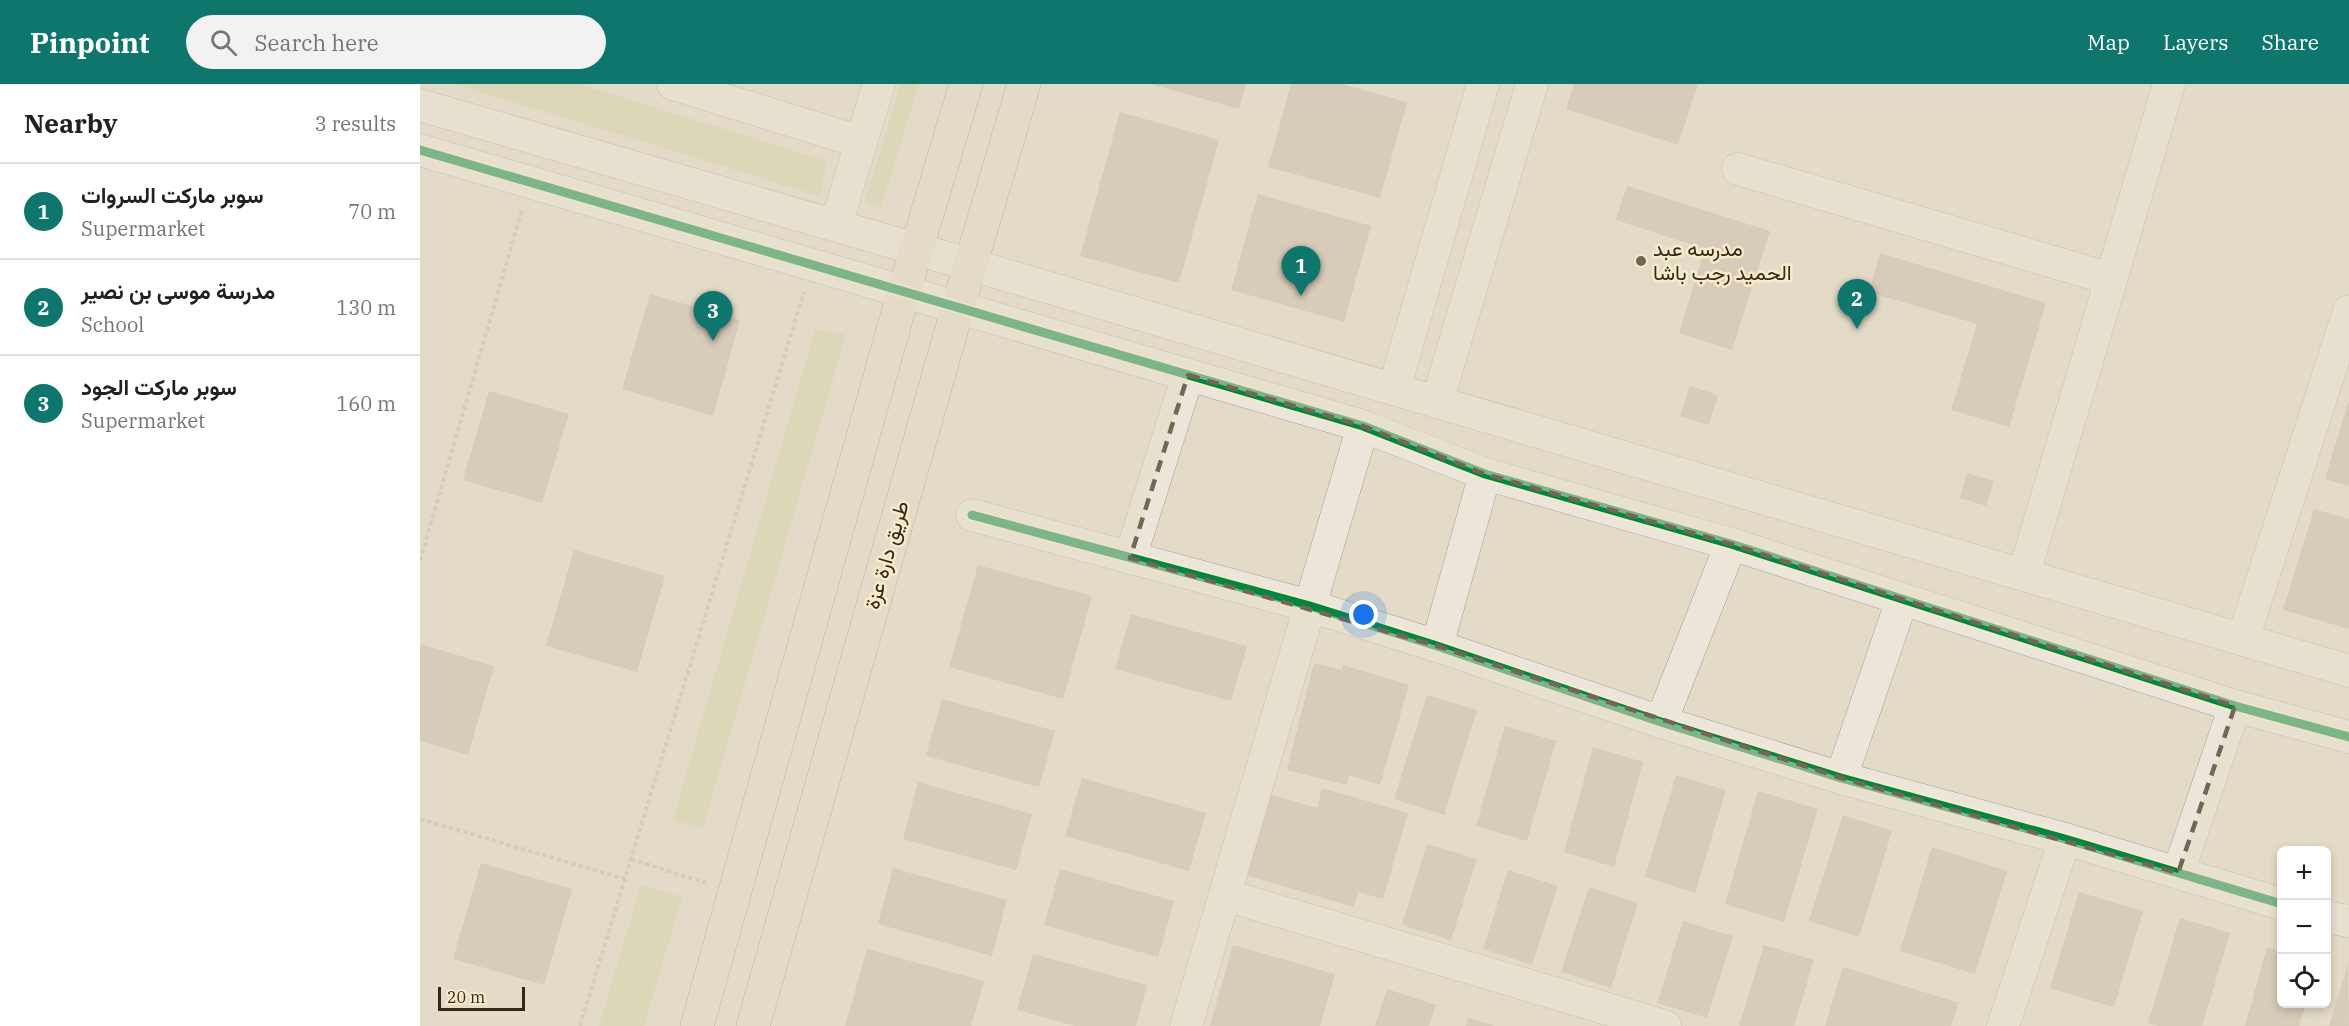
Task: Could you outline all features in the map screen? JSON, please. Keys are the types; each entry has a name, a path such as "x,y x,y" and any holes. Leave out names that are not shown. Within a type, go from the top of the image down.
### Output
{"main road":[{"path":"698,1026 904,291 966,84"},
{"name":"طريق دارة عزة","path":"753,1026 970,265 1024,84"}],"street":[{"path":"673,84 861,142"},
{"path":"836,225 879,84"},
{"path":"1394,389 1484,84"},
{"path":"1437,402 1532,84"},
{"path":"2024,574 2169,84"},
{"path":"420,105 836,225 2349,671"},
{"path":"420,150 1363,426 1485,474 1731,544 2235,706 2349,737"},
{"path":"1737,169 2111,279"},
{"path":"2242,639 2347,325"},
{"path":"1131,558 1188,375"},
{"path":"1186,1026 1363,426"},
{"path":"1437,646 1485,474"},
{"path":"972,515 1310,606 1437,646 1661,722 1841,778 2065,839 2277,903"},
{"path":"1661,722 1731,544"},
{"path":"1841,778 1902,600"},
{"path":"2178,873 2235,706"},
{"path":"2003,1026 2065,839"},
{"path":"1225,895 1665,1026"},
{"path":"2331,918 2349,921"}],"path":[{"path":"420,561 530,183"},
{"path":"580,1026 812,264"},
{"path":"420,819 624,879"},
{"path":"631,859 735,892"}],"highlighted area":[{"path":"1188,375 1363,426 1485,474 1731,544 2235,706 2178,873 1841,778 1437,646 1130,558"}],"green space":[{"path":"454,84 579,84 827,161 820,196"},
{"path":"901,84 919,84 881,207 865,201"},
{"path":"815,330 846,334 703,828 673,820"},
{"path":"641,885 682,897 644,1026 599,1026"}],"building":[{"path":"1151,84 1246,84 1239,109"},
{"path":"1291,84 1342,84 1407,102 1380,198 1268,167"},
{"path":"1574,84 1698,84 1678,145 1566,109"},
{"path":"1120,112 1219,140 1179,283 1080,256"},
{"path":"1627,186 1770,231 1732,350 1679,333 1705,249 1616,220"},
{"path":"1258,194 1371,226 1344,322 1231,290"},
{"path":"1880,253 2046,303 2009,427 1951,410 1977,324 1869,292"},
{"path":"650,294 740,320 713,416 622,389"},
{"path":"1690,386 1718,395 1709,425 1680,416"},
{"path":"489,391 569,414 542,503 463,480"},
{"path":"2349,403 2349,486 2325,479"},
{"path":"1967,473 1994,481 1986,506 1960,498"},
{"path":"2314,509 2349,519 2349,629 2283,610"},
{"path":"574,550 665,576 637,672 546,646"},
{"path":"978,565 1092,596 1063,699 949,667"},
{"path":"1131,614 1247,646 1231,701 1115,669"},
{"path":"420,644 494,666 468,755 420,741"},
{"path":"1314,663 1342,670 1343,665 1409,685 1380,785 1349,775 1347,785 1287,770"},
{"path":"1427,695 1477,710 1444,815 1394,799"},
{"path":"942,699 1055,731 1039,787 926,756"},
{"path":"1505,726 1556,741 1527,841 1476,826"},
{"path":"1593,747 1643,762 1614,867 1564,852"},
{"path":"1676,775 1726,790 1695,893 1645,877"},
{"path":"1082,778 1206,813 1189,871 1065,836"},
{"path":"918,782 1032,814 1016,870 903,839"},
{"path":"1322,788 1408,813 1383,899 1358,892 1354,907 1245,875 1269,794 1317,808"},
{"path":"1758,791 1818,809 1784,922 1725,904"},
{"path":"1843,815 1892,831 1859,937 1809,921"},
{"path":"1427,844 1477,859 1451,940 1402,925"},
{"path":"1932,847 2007,871 1975,974 1900,951"},
{"path":"481,863 572,889 544,985 453,959"},
{"path":"893,868 1007,900 992,956 878,924"},
{"path":"1060,869 1174,901 1158,957 1044,925"},
{"path":"1508,870 1558,886 1532,965 1483,949"},
{"path":"1589,887 1638,903 1611,988 1561,972"},
{"path":"2079,892 2143,911 2114,1007 2050,988"},
{"path":"2180,918 2230,933 2202,1026 2160,1026 2148,1023"},
{"path":"1683,921 1733,936 1707,1018 1657,1003"},
{"path":"1233,945 1335,974 1320,1026 1210,1026"},
{"path":"1764,945 1814,960 1794,1026 1739,1026"},
{"path":"2267,947 2277,950 2277,1008 2305,1008 2299,1026 2245,1026"},
{"path":"867,949 984,981 971,1026 845,1026"},
{"path":"1033,954 1147,985 1136,1026 1075,1026 1017,1010"},
{"path":"2348,964 2349,1026 2329,1026"},
{"path":"1843,967 1959,1003 1951,1026 1825,1026"},
{"path":"1387,989 1436,1005 1429,1026 1375,1026"},
{"path":"1468,1018 1493,1025 1493,1026 1466,1026"}],"cycle path":[{"path":"420,150 1363,426 1485,474 1731,544 2235,706 2349,737"},
{"path":"972,515 1310,606 1437,646 1661,722 1841,778 2065,839 2277,903"}],"place":[{"name":"مدرسه عبد الحميد رجب باشا","path":"1641,261"},
{"name":"سوبر ماركت السروات","path":"1301,296"},
{"name":"مدرسة موسى بن نصير","path":"1857,329"},
{"name":"سوبر ماركت الجود","path":"713,341"}]}
